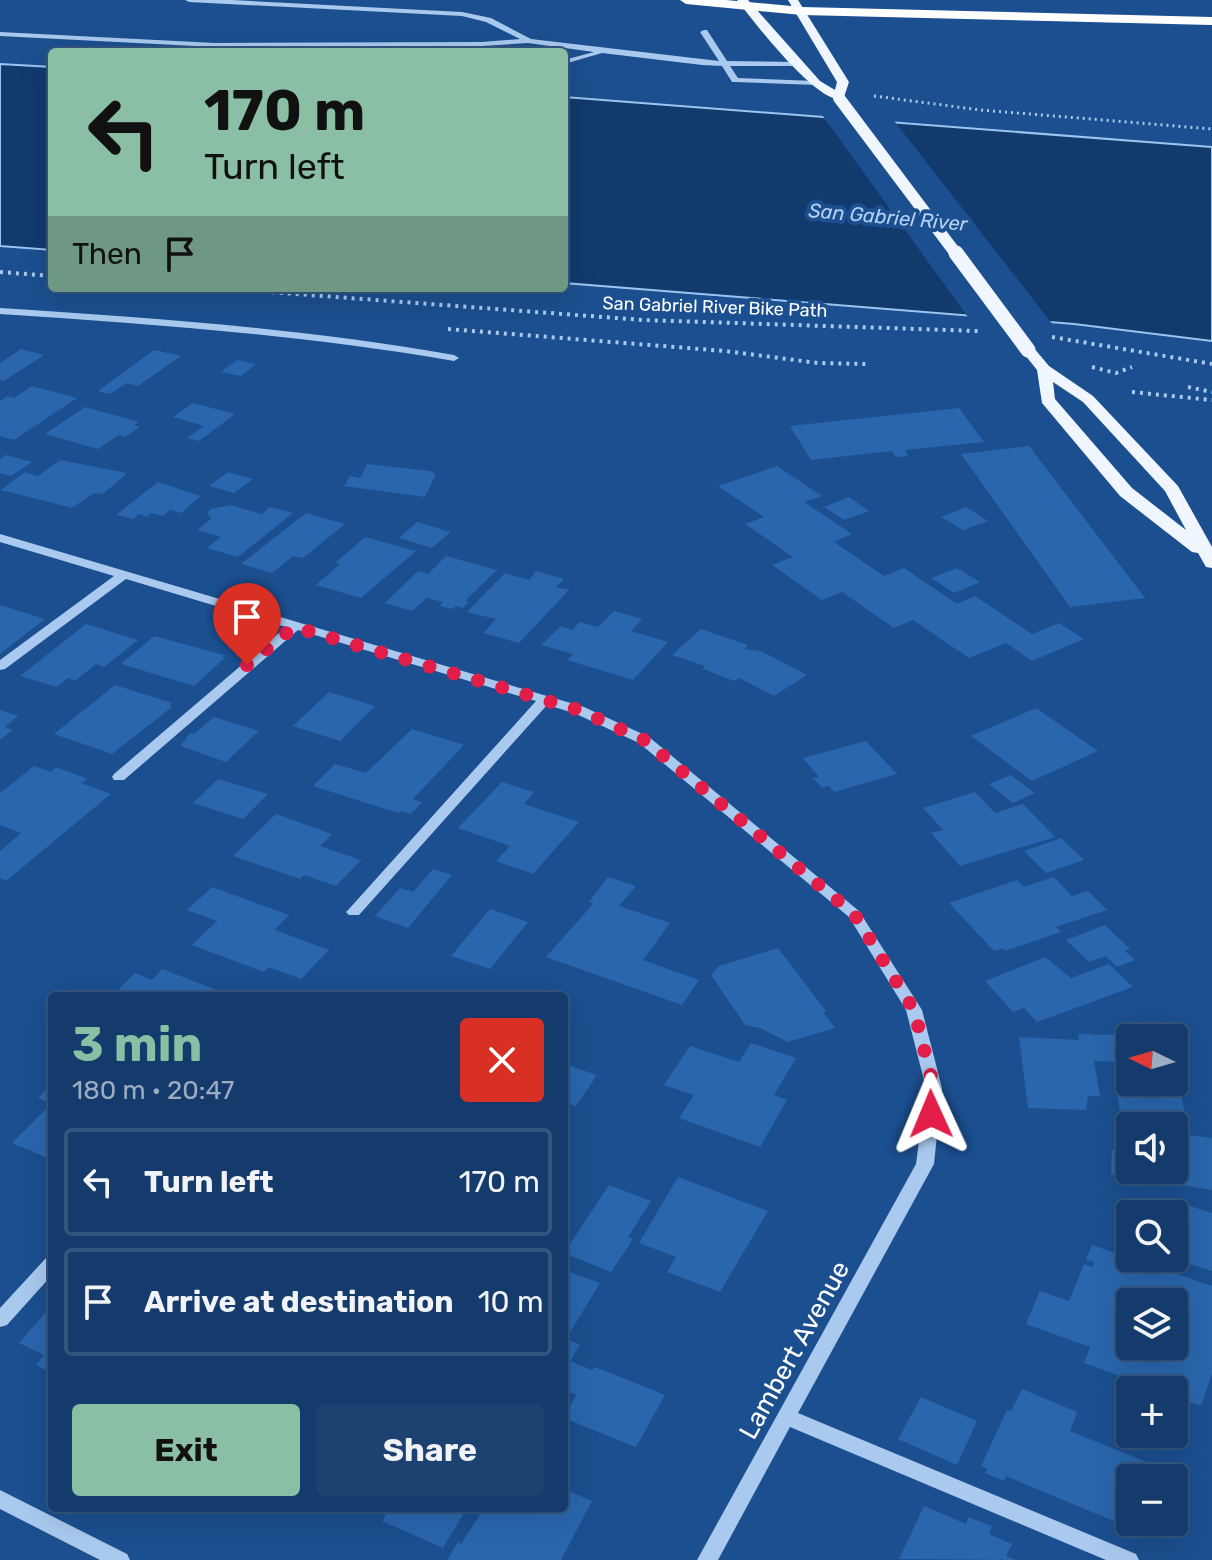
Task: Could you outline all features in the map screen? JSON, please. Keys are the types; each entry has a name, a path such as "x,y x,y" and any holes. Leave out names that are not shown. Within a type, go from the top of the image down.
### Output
{"highway":[{"path":"686,0 1212,21"}],"main road":[{"path":"745,4 816,83 839,98 1044,369 1088,399 1172,489 1208,558"},
{"path":"797,6 843,82 839,98"},
{"path":"1044,369 1047,400 1126,492 1208,558"}],"street":[{"path":"189,0 462,14 488,20 528,41"},
{"path":"704,32 735,80 816,83"},
{"path":"0,34 251,45 528,41 725,64 799,64"},
{"path":"251,45 282,48"},
{"path":"568,61 606,51"},
{"path":"0,311 241,327 393,346 454,358"},
{"path":"0,538 544,700 354,912"},
{"path":"0,666 122,576"},
{"path":"119,777 294,627"},
{"name":"Lambert Avenue","path":"544,700 579,710 644,740 854,914 914,1010 934,1088 925,1164 707,1560"},
{"path":"0,1320 48,1267"},
{"path":"786,1417 1129,1560"},
{"path":"0,1499 120,1560"}],"path":[{"path":"874,96 981,110 1212,129"},
{"path":"0,272 48,276"},
{"name":"San Gabriel River Bike Path","path":"269,292 643,320 989,332"},
{"path":"1048,337 1212,364"},
{"path":"1091,367 1116,373 1132,367"},
{"path":"1188,387 1212,392"},
{"path":"1132,392 1212,400"}],"water":[{"path":"0,64 48,67 48,250 0,246"},
{"name":"San Gabriel River","path":"568,97 1212,147 1212,341 1074,324 568,283"}],"pier":[{"path":"820,112 892,118 1054,326 970,320"}],"building":[{"path":"21,349 44,355 4,381 0,380 0,363"},
{"path":"154,350 181,356 138,386 127,383 110,394 98,391"},
{"path":"237,360 256,364 241,376 221,372"},
{"path":"32,386 77,398 14,440 0,436 0,401 8,396 14,398"},
{"path":"193,403 235,414 199,441 187,438 204,426 173,417"},
{"path":"85,407 139,422 134,425 140,427 125,437 119,435 98,449 45,434"},
{"path":"959,408 984,442 905,450 908,456 896,457 892,451 811,460 790,426"},
{"path":"1029,446 1145,598 1070,607 961,454"},
{"path":"6,455 32,462 11,476 0,473 0,459"},
{"path":"60,460 127,473 103,494 94,493 72,508 1,490 25,472 38,476"},
{"path":"367,464 436,474 425,497 344,486 350,476 360,478"},
{"path":"777,466 822,496 804,502 852,534 834,542 884,576 904,568 957,604 975,596 1032,634 1059,623 1084,639 1032,661 1006,643 969,658 913,620 894,628 842,592 822,600 772,565 793,557 745,524 764,517 718,486"},
{"path":"228,472 253,479 234,493 209,486"},
{"path":"158,482 201,496 181,513 170,510 163,516 139,514 133,519 116,515"},
{"path":"849,497 869,511 844,520 824,507"},
{"path":"230,505 262,514 270,507 293,513 238,557 207,548 221,537 197,530 211,519 207,513 211,509"},
{"path":"966,507 988,521 963,530 941,517"},
{"path":"306,513 345,524 303,558 293,556 272,573 241,564"},
{"path":"417,522 451,532 432,548 399,538"},
{"path":"365,537 416,551 361,598 316,585 340,564 335,563"},
{"path":"446,556 497,570 465,601 469,602 463,608 440,606 443,602 427,598 412,611 385,603 418,571 428,574"},
{"path":"957,568 980,582 954,593 931,578"},
{"path":"536,571 564,579 556,587 569,590 519,643 483,633 496,619 467,612 505,573 529,580"},
{"path":"0,605 45,619 0,654"},
{"path":"614,611 642,619 631,631 668,642 633,680 567,660 573,654 541,645 561,626 572,630 580,622 598,627"},
{"path":"86,624 138,640 104,667 96,664 75,681 68,678 57,687 20,676"},
{"path":"701,629 748,645 744,649 761,651 807,675 774,696 739,678 734,681 703,669 705,666 672,655"},
{"path":"154,636 224,655 222,657 225,658 194,686 121,664"},
{"path":"115,685 172,703 169,705 172,707 112,754 54,734"},
{"path":"329,692 375,706 340,741 293,726"},
{"path":"1036,708 1098,751 1032,781 971,736"},
{"path":"0,710 18,716 5,727 13,730 0,740"},
{"path":"214,717 259,731 226,762 180,746 190,733 194,734"},
{"path":"412,729 464,745 413,799 422,802 411,814 398,813 313,786 335,764 366,773"},
{"path":"866,741 897,774 834,792 829,786 822,788 813,778 819,777 803,758"},
{"path":"34,766 51,772 56,767 88,779 81,783 111,794 6,881 0,878 0,851 21,833 0,825 0,793"},
{"path":"1011,775 1035,793 1013,803 989,784"},
{"path":"218,779 268,794 243,819 193,803"},
{"path":"502,782 534,792 524,804 579,822 533,874 496,861 510,846 458,828"},
{"path":"975,792 995,813 1023,804 1055,837 960,866 931,833 943,830 923,808"},
{"path":"276,814 332,834 320,846 361,860 336,886 304,875 300,879 233,856"},
{"path":"1061,838 1084,860 1046,873 1024,851"},
{"path":"433,869 452,875 408,928 375,916 400,888 413,892"},
{"path":"608,877 636,886 619,906 670,923 643,960 699,980 682,1005 546,957 593,904 589,902"},
{"path":"1054,877 1072,896 1088,891 1107,910 1056,927 1061,932 1005,951 1003,948 994,951 949,903 1017,880 1024,887"},
{"path":"212,887 289,915 275,930 329,950 301,979 269,967 264,972 192,945 217,921 187,910"},
{"path":"490,909 528,922 490,969 451,956"},
{"path":"1105,925 1130,949 1125,951 1135,960 1117,967 1106,956 1089,962 1066,940"},
{"path":"778,948 826,1011 823,1012 835,1028 788,1042 760,1028 745,1025 711,975 719,966"},
{"path":"1045,957 1071,978 1109,964 1133,987 1037,1022 1024,1008 1013,1012 985,981"},
{"path":"162,969 222,992 116,992 135,973 152,980"},
{"path":"1078,1034 1114,1035 1116,1062 1094,1061 1100,1096 1088,1096 1086,1110 1028,1108 1019,1037 1079,1040"},
{"path":"751,1043 796,1058 774,1095 787,1100 760,1147 679,1118 694,1095 664,1085 690,1046 739,1062"},
{"path":"568,1065 597,1075 576,1106 568,1103"},
{"path":"48,1088 48,1103 38,1098"},
{"path":"1117,1096 1181,1096 1185,1112 1120,1112"},
{"path":"48,1107 48,1158 12,1143"},
{"path":"1188,1135 1212,1138 1212,1190 1174,1184 1188,1184"},
{"path":"1112,1150 1116,1151 1116,1175 1111,1174"},
{"path":"678,1177 768,1211 720,1292 667,1272 676,1257 639,1243"},
{"path":"609,1185 651,1201 628,1237 633,1239 611,1272 568,1255 568,1247"},
{"path":"1188,1205 1212,1213 1212,1271 1188,1263"},
{"path":"1092,1245 1116,1253 1116,1272 1171,1272 1212,1286 1212,1374 1201,1406 1188,1401 1188,1376 1120,1376 1084,1363 1090,1347 1026,1324 1040,1291 1069,1301 1084,1264 1093,1267 1094,1262 1086,1260"},
{"path":"568,1271 600,1283 568,1336"},
{"path":"48,1310 48,1371 36,1365 44,1355 19,1343"},
{"path":"568,1340 580,1345 570,1361 592,1370 595,1367 665,1395 636,1447 568,1420 568,1410 576,1395 568,1392"},
{"path":"1022,1389 1077,1412 1070,1431 1151,1464 1116,1464 1116,1522 1006,1476 1004,1481 985,1473 987,1469 981,1466 1007,1410 1011,1411"},
{"path":"921,1397 977,1421 957,1465 898,1439"},
{"path":"568,1491 592,1501 561,1560 447,1560 458,1542 461,1544 481,1512 568,1512"},
{"path":"924,1506 966,1524 968,1517 992,1526 989,1534 1012,1544 1006,1556 1016,1560 899,1559"},
{"path":"388,1512 465,1512 443,1548 382,1521"}],"route":[{"path":"247,665 294,627 579,710 644,740 854,914 914,1010 934,1088 931,1114"}]}
